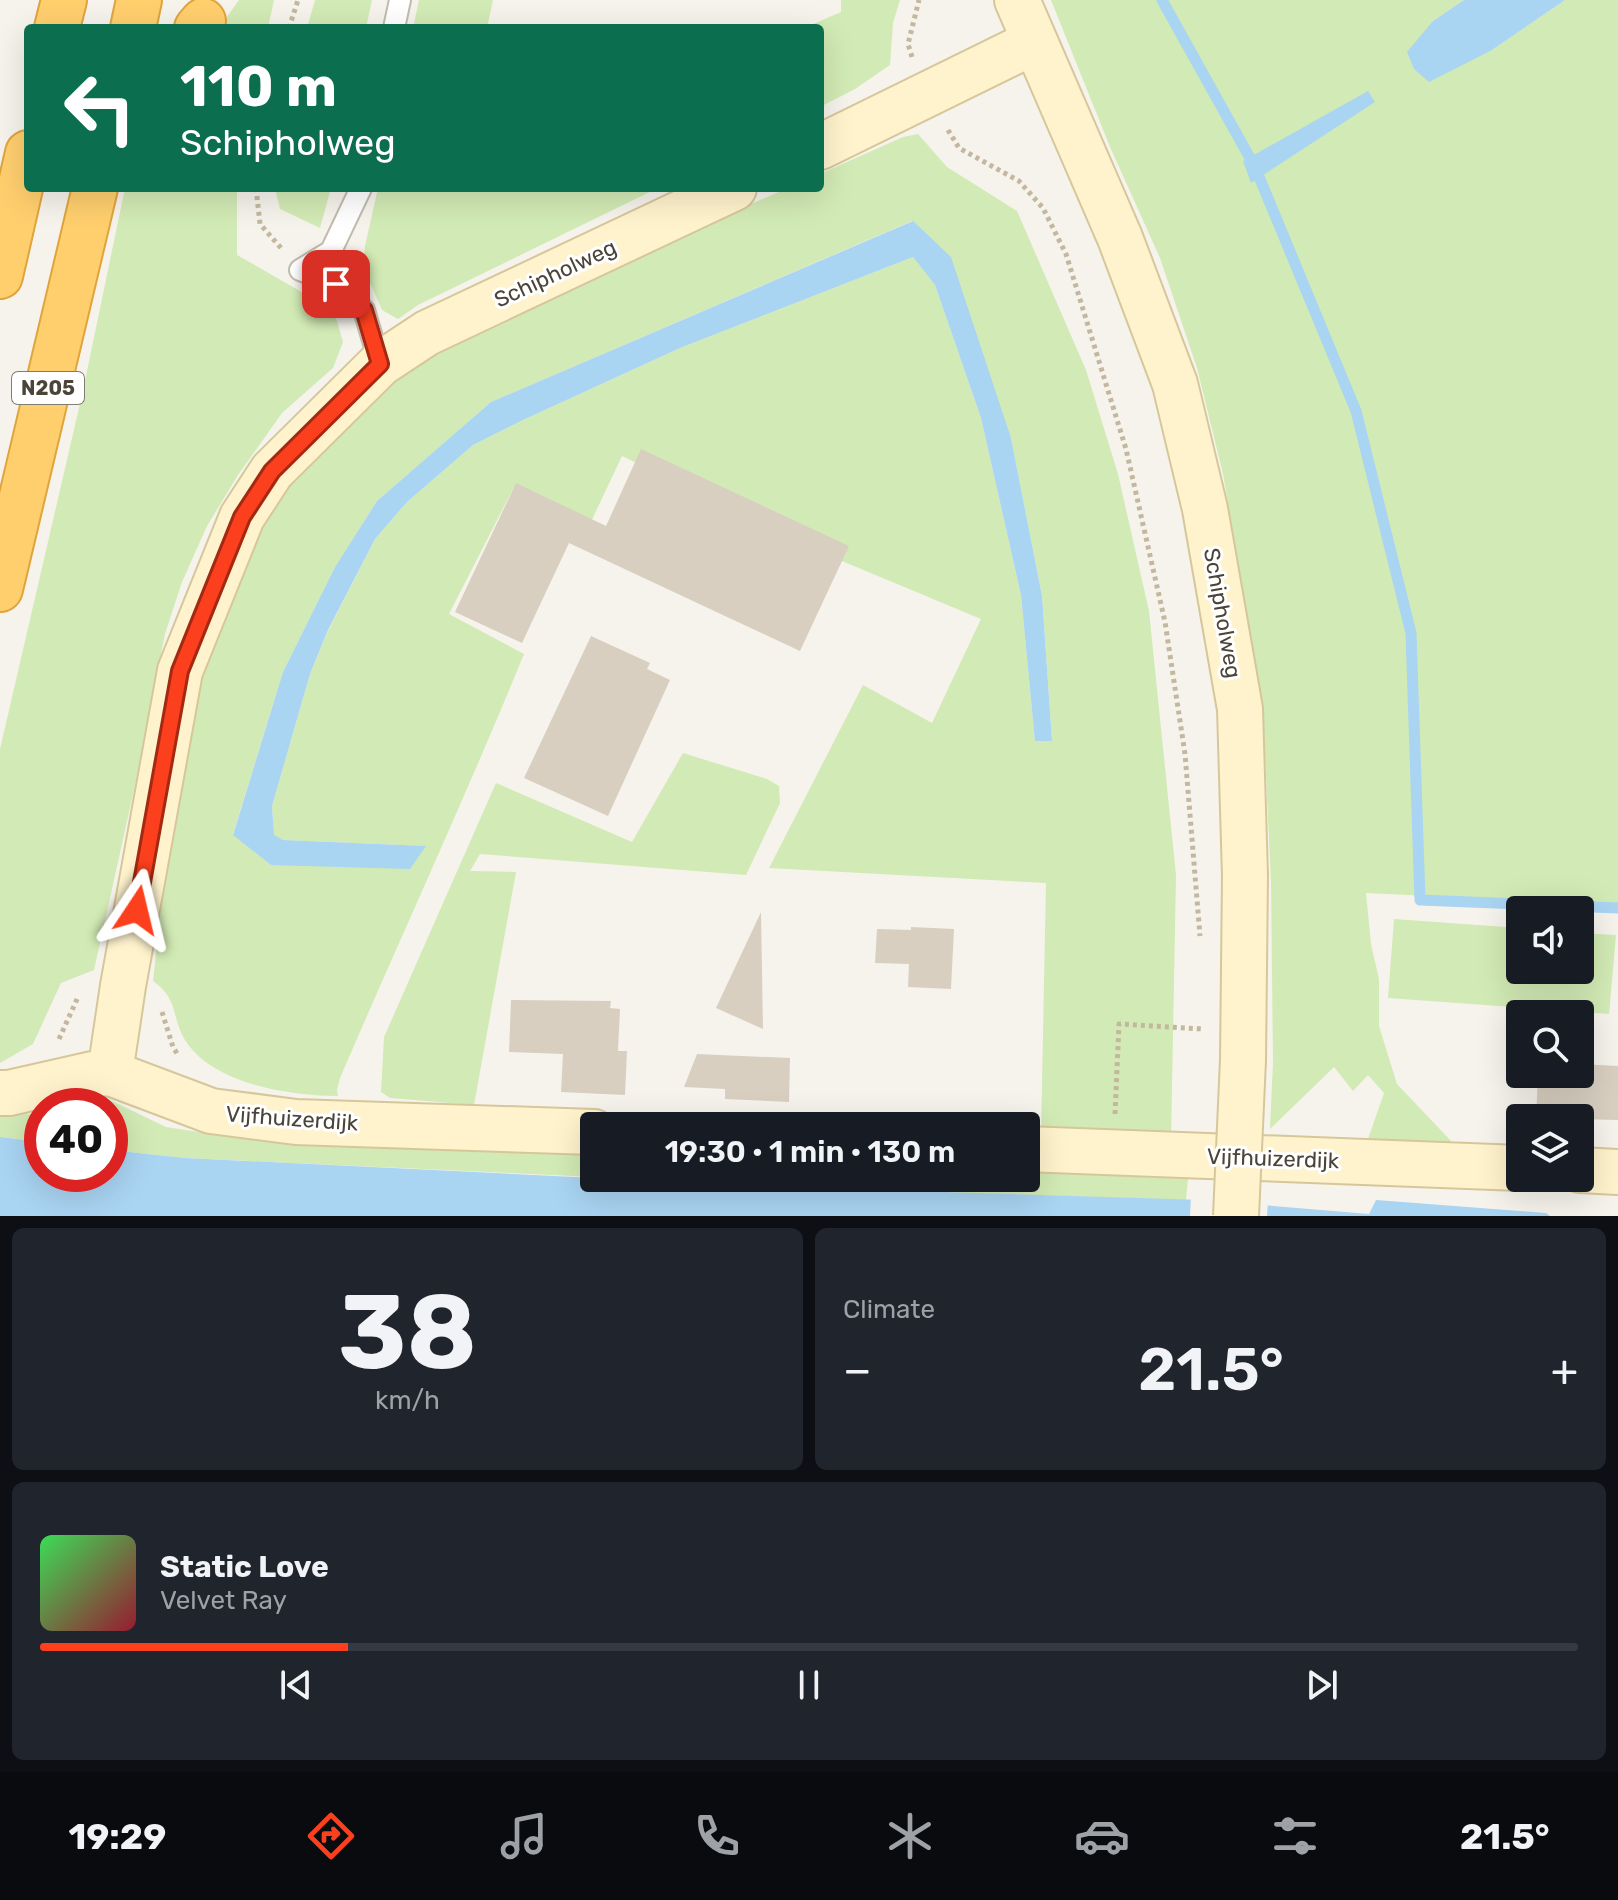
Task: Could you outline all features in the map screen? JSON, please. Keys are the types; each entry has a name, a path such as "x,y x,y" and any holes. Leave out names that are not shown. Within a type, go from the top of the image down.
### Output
{"highway":[{"path":"36,0 38,24"},
{"path":"58,24 64,0"},
{"path":"134,24 139,0"},
{"path":"0,276 24,171"},
{"name":"N205","path":"0,589 94,192"}],"street":[{"name":"Schipholweg","path":"1017,0 1120,238 1175,384 1205,509 1240,709 1245,876 1243,1060 1236,1216"},
{"path":"824,145 1034,42"},
{"name":"Schipholweg","path":"110,1073 180,671 242,517 272,471 380,364 427,333 726,192"},
{"name":"Vijfhuizerdijk","path":"0,1093 110,1073 211,1111 296,1122 580,1132"},
{"name":"Vijfhuizerdijk","path":"1040,1149 1506,1167"},
{"path":"1594,1171 1618,1172"}],"lane":[{"path":"395,24 400,0"},
{"path":"300,270 331,251 359,192"},
{"path":"300,270 336,284 364,310 380,364"}],"path":[{"path":"290,24 298,0"},
{"path":"919,0 908,44 928,96 959,148 1019,181 1043,208 1066,254 1126,449 1165,622 1185,754 1201,941"},
{"path":"256,192 260,224 300,270"},
{"path":"1113,1152 1119,1024 1208,1030 1207,1016"}],"green space":[{"path":"239,0 274,0 269,24 222,24"},
{"path":"315,0 372,0 367,24 308,24"},
{"path":"419,0 493,0 488,24 414,24"},
{"path":"841,0 900,0 893,23 890,65 855,89 824,105 824,24 813,24 841,12"},
{"path":"1051,0 1464,0 1433,21 1492,50 1565,0 1618,0 1618,905 1594,904 1594,896 1506,896 1506,900 1366,893 1371,944 1379,979 1379,1026 1397,1084 1453,1143 1367,1142 1384,1093 1368,1075 1353,1091 1334,1067 1270,1129 1273,1062 1271,882 1263,709 1223,474 1197,368 1160,258 1110,147"},
{"path":"918,134 947,167 1017,211 1086,370 1118,474 1149,611 1176,875 1171,1141 1041,1134 1046,883 769,868 863,685 932,723 981,619 830,556 622,456 589,526 514,487 449,614 524,654 340,1078 338,1096 276,1090 233,1077 214,1067 197,1055 185,1040 167,995 153,981 163,889 202,667 237,568 301,461 427,350 632,255 779,192 824,192 824,172 903,137","holes":["912,221 1011,438 1042,596 1052,741 1035,740 1021,595 981,418 935,285 913,257 680,348 473,445 407,502 375,539 328,631 310,674 272,806 274,836 283,840 425,846 271,865 233,834 283,672 335,567 377,501 491,402"]},
{"path":"124,192 237,192 237,255 300,291 336,318 343,342 333,368 282,413 238,475 207,526 182,582 165,634 94,970 61,983 33,1044 0,1063 0,749 82,395"},
{"path":"276,192 330,192 320,228 280,209"},
{"path":"377,192 650,192 418,305 398,319 382,310 363,267"},
{"path":"683,753 767,779 779,786 780,803 746,875 480,854 470,871 516,872 474,1105 390,1098 381,1092 384,1037 496,783 632,842"},
{"path":"1394,919 1506,927 1506,984 1594,984 1594,934 1616,935 1609,1014 1594,1013 1594,1000 1506,1000 1506,1007 1388,998"},
{"path":"128,1109 166,1127 225,1136 580,1151 580,1176 185,1158 128,1152"},
{"path":"24,1114 24,1140 0,1137 0,1116"},
{"path":"1040,1173 1188,1179 1186,1200 936,1192 1040,1192"}],"water":[{"path":"1464,0 1565,0 1492,50 1429,82 1414,69 1407,52 1433,21"},
{"path":"1368,91 1375,102 1251,183 1243,161"},
{"path":"913,221 951,257 1011,438 1042,596 1052,741 1035,741 1021,595 981,418 935,285 913,257 680,348 473,445 407,502 375,539 328,630 310,674 272,806 274,835 283,840 426,846 410,869 271,865 233,835 283,672 335,567 377,501 491,402"},
{"path":"0,1137 24,1140 24,1192 128,1192 128,1152 185,1158 580,1177 580,1192 942,1192 1203,1200 1369,1214 1376,1200 1546,1213 1550,1216 0,1216"}],"pier":[{"path":"1191,1196 1268,1201 1267,1216 1190,1216"}],"building":[{"path":"641,449 849,546 800,651 569,543 522,643 455,612 516,483 606,526"},
{"path":"591,636 650,663 647,669 670,680 608,816 524,778"},
{"path":"761,912 763,1029 716,1008"},
{"path":"911,927 954,929 951,989 908,987 909,964 875,963 877,929 911,930"},
{"path":"511,1000 611,1001 610,1008 620,1009 618,1051 627,1051 625,1095 561,1092 563,1054 509,1052"},
{"path":"697,1054 790,1058 789,1102 725,1099 725,1089 684,1087"},
{"path":"1594,1065 1618,1066 1618,1120 1594,1119 1594,1104 1537,1104 1537,1088 1594,1088"}],"waterway":[{"path":"1162,0 1255,167 1356,411 1411,633 1420,900 1618,908"}],"route":[{"path":"137,910 180,671 242,517 272,471 380,364 364,310 336,284"}]}
